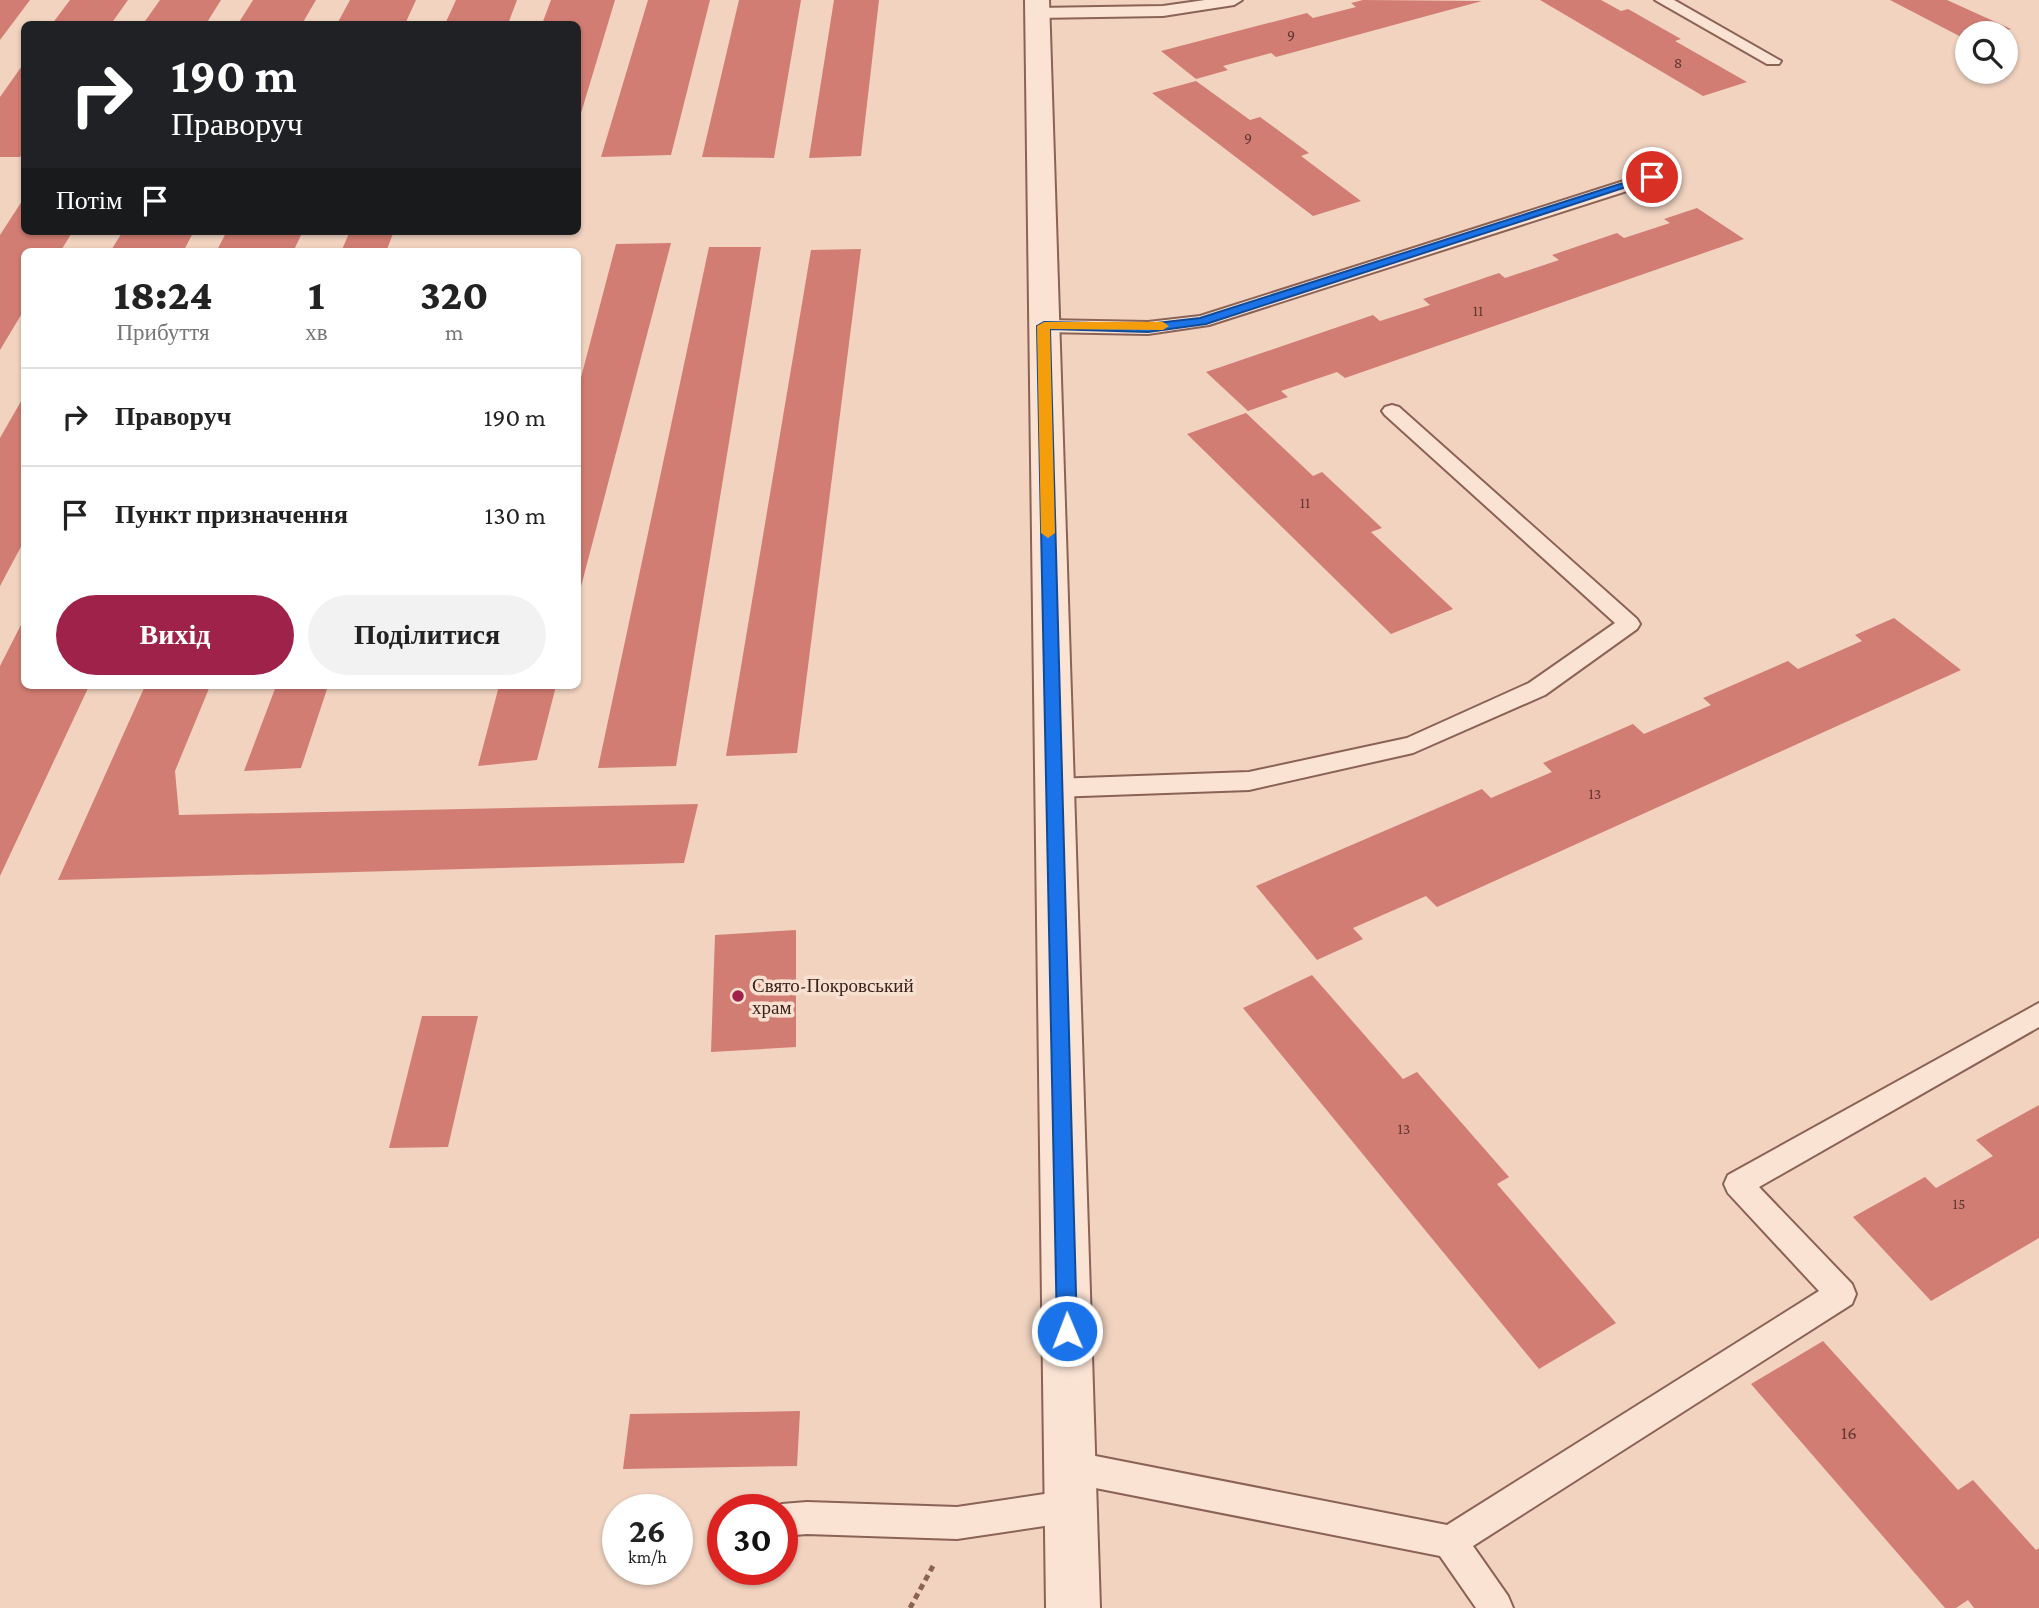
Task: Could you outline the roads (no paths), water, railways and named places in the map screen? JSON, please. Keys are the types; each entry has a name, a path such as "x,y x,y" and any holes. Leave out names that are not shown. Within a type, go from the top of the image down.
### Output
{"street":[{"path":"1036,6 1073,1608"}],"lane":[{"path":"1036,6 1163,11 1234,0"},
{"path":"1664,0 1773,61"},
{"path":"1044,326 1148,328 1202,321 1652,177"},
{"path":"1054,788 1249,781 1413,745 1537,690 1629,624 1392,411"},
{"path":"798,1519 957,1523 1071,1486 1450,1542 1841,1294 1738,1184 2039,1014"},
{"path":"1450,1542 1496,1608"}],"place":[{"name":"Свято-Покровський храм","path":"738,996"}]}
